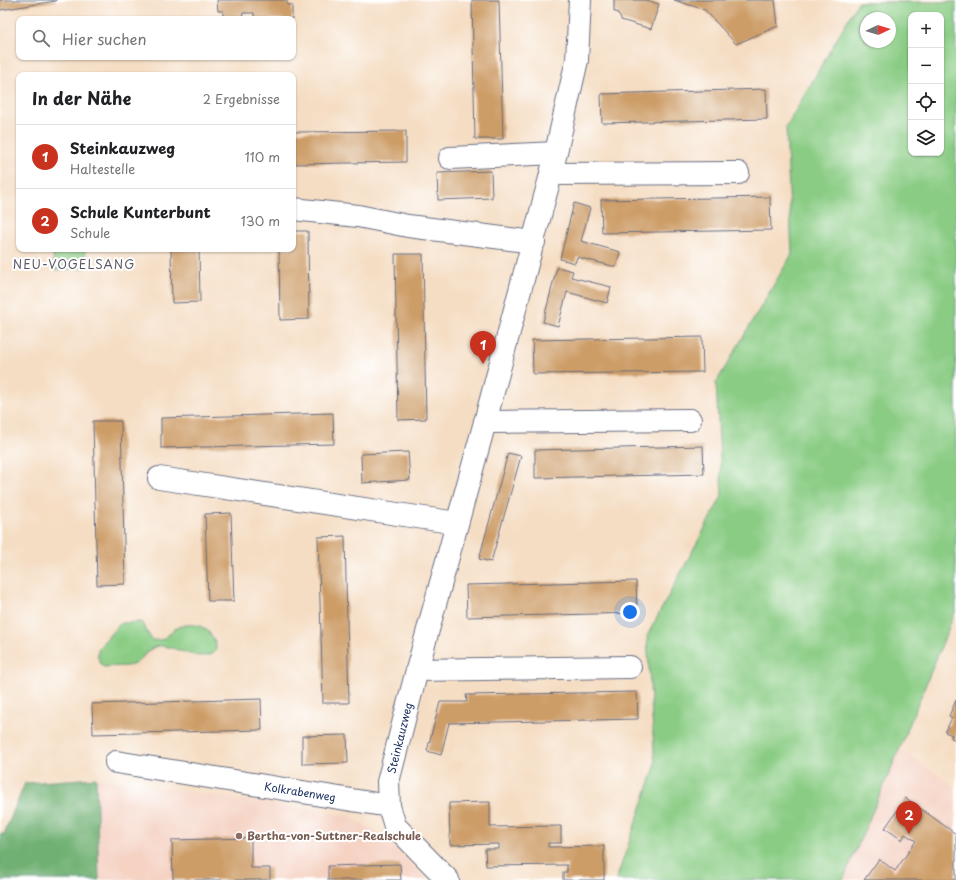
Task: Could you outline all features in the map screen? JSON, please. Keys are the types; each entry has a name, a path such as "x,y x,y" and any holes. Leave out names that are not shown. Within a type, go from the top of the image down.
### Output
{"street":[{"name":"Steinkauzweg","path":"388,806 388,782 554,163 577,60 580,0"},
{"path":"450,158 738,173"},
{"path":"296,209 358,216 408,226 534,242"},
{"path":"485,422 690,420"},
{"path":"159,478 457,523"},
{"path":"417,670 630,666"},
{"name":"Kolkrabenweg","path":"116,762 388,806"},
{"path":"388,806 395,826 448,880"}],"shaded area":[{"path":"900,748 956,788 956,880 843,880"},
{"name":"Bertha-von-Suttner-Realschule","path":"96,778 349,816 368,827 391,845 427,880 99,880"}],"green space":[{"path":"858,2 956,2 956,610 900,748 843,880 616,880 655,767 647,636 722,496 716,383 792,254 786,127"},
{"path":"53,252 85,252 86,268 54,270"},
{"path":"141,622 152,640 163,639 174,629 180,626 199,626 207,630 213,638 216,651 210,655 203,656 159,646 151,649 139,661 132,665 104,667 98,658 98,651 102,644 121,623"},
{"path":"96,778 99,880 0,880 0,834 4,834 25,783"}],"building":[{"path":"0,0 56,0 56,1 0,10"},
{"path":"217,0 287,0 287,5 292,5 292,16 254,16 254,13 243,13 242,16 223,16 223,11 218,11"},
{"path":"472,0 499,0 503,139 475,139"},
{"path":"614,0 645,0 659,4 651,29 621,20 617,12 614,12"},
{"path":"674,0 775,0 778,26 736,44 705,10"},
{"path":"766,89 767,119 602,123 601,94"},
{"path":"406,131 406,162 296,164 296,132"},
{"path":"491,171 492,198 438,200 437,173"},
{"path":"770,197 771,230 602,233 601,200"},
{"path":"574,203 590,208 581,241 620,252 616,267 577,257 575,263 560,259"},
{"path":"296,231 308,231 309,319 280,320 279,252 296,252"},
{"path":"171,252 199,252 200,302 172,303"},
{"path":"395,254 423,254 426,419 398,420"},
{"path":"557,267 573,271 571,277 611,287 607,303 567,292 558,326 543,322"},
{"path":"702,337 703,372 533,374 532,340"},
{"path":"333,413 334,444 161,448 161,418"},
{"path":"93,421 121,421 125,584 97,585"},
{"path":"703,446 704,474 535,478 535,450"},
{"path":"408,452 410,480 362,483 361,454"},
{"path":"508,453 521,456 491,562 479,559"},
{"path":"231,513 234,601 208,601 205,514"},
{"path":"345,536 349,703 321,703 323,701 318,537"},
{"path":"636,581 637,613 467,617 466,585"},
{"path":"637,692 638,719 449,723 441,755 427,751 440,702 467,702 466,695"},
{"path":"261,699 262,730 93,734 92,704"},
{"path":"956,700 956,740 951,738 952,735 945,732 952,718 949,716"},
{"path":"347,735 348,763 302,764 302,736"},
{"path":"906,798 956,834 956,880 864,880 879,859 895,871 916,841 905,834 902,840 885,828"},
{"path":"490,802 490,827 561,826 561,843 548,843 548,847 604,846 604,880 563,880 563,872 567,872 567,865 486,866 485,849 499,849 499,844 450,845 449,803"},
{"path":"251,838 251,868 270,868 270,880 173,880 172,840"},
{"path":"400,864 401,880 328,880 328,866"}],"place":[{"name":"Steinkauzweg","path":"483,364"},
{"name":"Schule Kunterbunt","path":"909,834"},
{"name":"Bertha-von-Suttner-Realschule","path":"239,836"}],"district":[{"name":"NEU-VOGELSANG","path":"74,265"}]}
